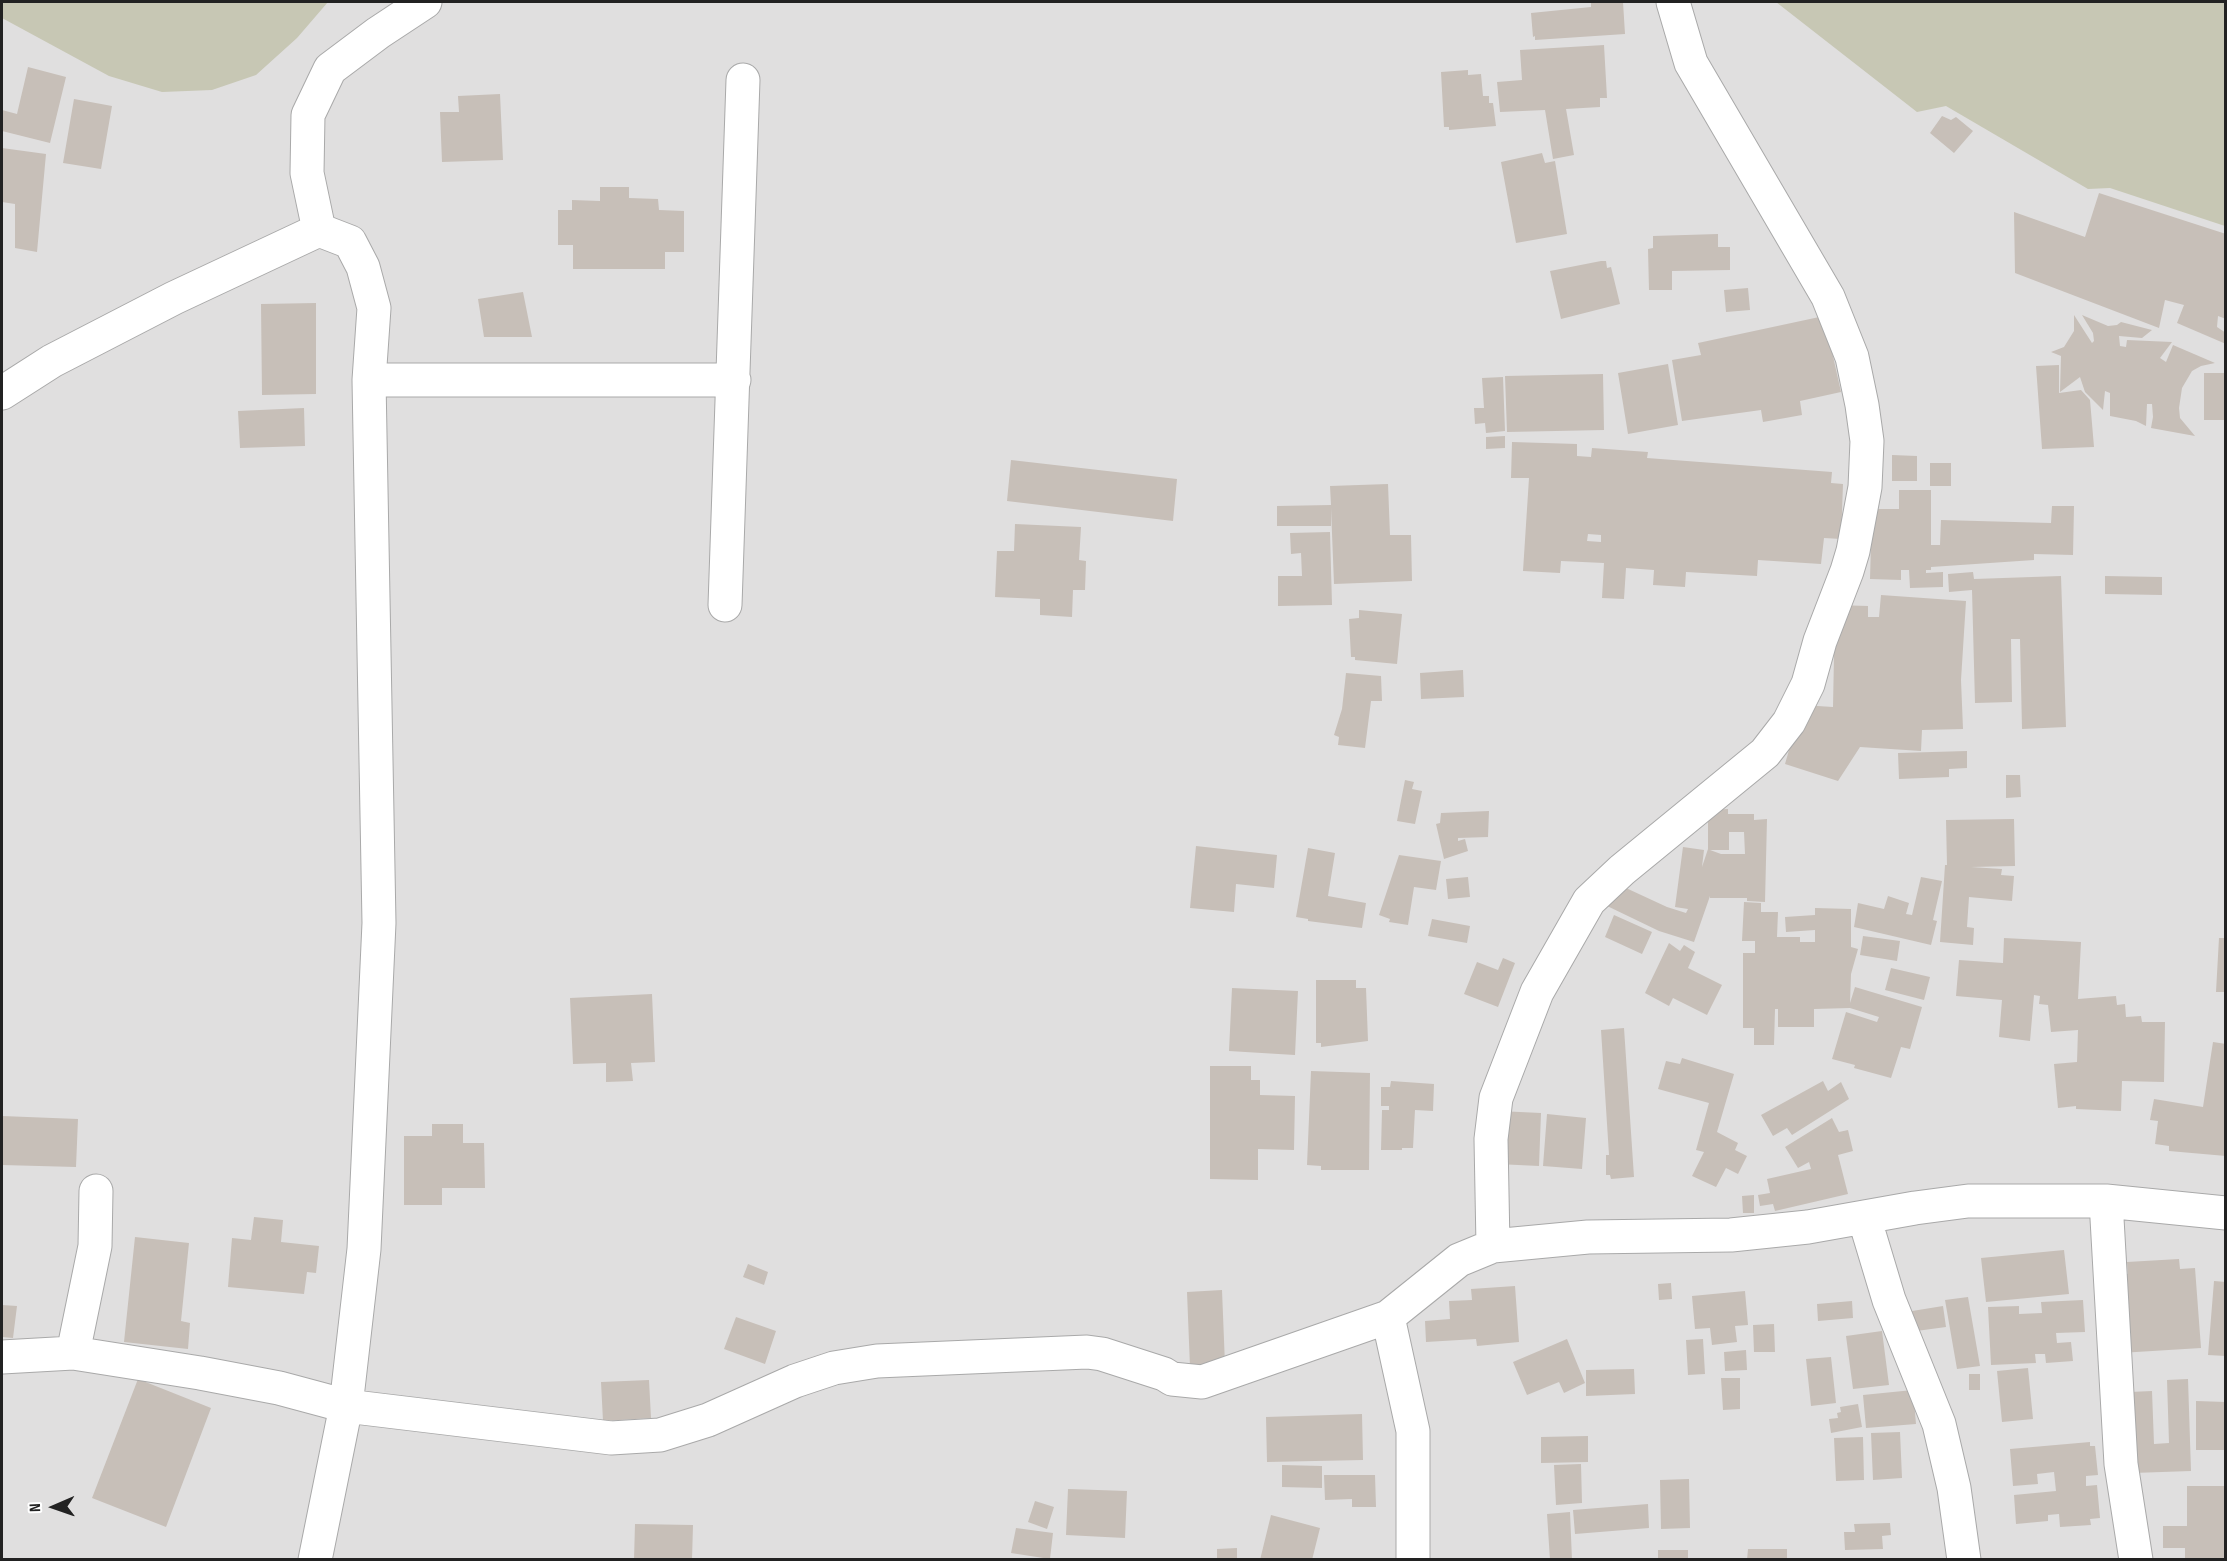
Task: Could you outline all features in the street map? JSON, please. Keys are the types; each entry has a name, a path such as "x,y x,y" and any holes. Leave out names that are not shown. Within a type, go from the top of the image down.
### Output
{"street":[{"path":"319,230 307,172 308,115 330,69 425,2"},
{"path":"1493,1246 1491,1139 1496,1098 1537,992 1589,901 1622,870 1765,753 1789,722 1808,684 1820,641 1847,571 1865,487 1867,441 1852,357 1828,297 1691,63 1673,2"},
{"path":"725,605 743,80"},
{"path":"2,393 52,361 174,298 319,230 350,242 363,267 374,308 369,380 379,923 364,1249 346,1406 315,1560"},
{"path":"369,380 734,380"},
{"path":"73,1353 95,1246 96,1191"},
{"path":"2,1357 73,1353 234,1379 346,1406 611,1438 660,1435 708,1420 795,1381 834,1368 877,1361 1087,1353 1102,1354 1164,1374 1172,1379 1202,1382 1388,1317 1459,1260 1493,1246 1588,1237 1731,1235 1808,1227 1968,1201 2106,1202 2226,1213"},
{"path":"2106,1202 2121,1464 2136,1560"},
{"path":"1864,1217 1889,1300 1939,1424 1954,1488 1964,1560"},
{"path":"1388,1317 1413,1431 1413,1560"}],"shaded area":[{"path":"2,2 2225,2 2225,1559 2,1559"},
{"path":"2,2 328,2 297,38 256,75 212,90 162,92 109,76 2,18"},
{"path":"1776,2 2225,2 2225,226 2110,188 2088,189 1946,106 1917,112"}],"building":[{"path":"1591,2 1623,2 1625,34 1535,40 1535,36 1533,37 1531,13 1591,7"},
{"path":"1604,45 1607,98 1600,98 1600,107 1566,109 1574,155 1553,159 1545,110 1500,112 1497,82 1522,80 1520,50"},
{"path":"28,67 66,77 50,143 2,131 2,110 17,114"},
{"path":"1468,70 1468,75 1481,74 1483,96 1489,96 1489,103 1493,103 1496,126 1449,130 1449,127 1444,127 1441,72"},
{"path":"500,94 503,160 442,162 440,112 459,112 458,96"},
{"path":"74,99 112,106 101,169 63,163"},
{"path":"1942,116 1951,120 1956,117 1973,131 1954,153 1930,133"},
{"path":"2,148 46,154 37,252 15,248 15,204 2,202"},
{"path":"1542,153 1545,163 1555,161 1567,234 1516,243 1501,162"},
{"path":"600,187 629,187 629,198 658,199 659,210 684,211 684,252 665,252 665,269 573,269 573,245 558,245 558,210 572,210 572,200 600,201"},
{"path":"2099,193 2226,234 2226,319 2218,316 2217,327 2226,333 2226,344 2177,323 2184,305 2165,300 2159,328 2015,273 2014,212 2085,237"},
{"path":"1718,234 1718,247 1730,247 1730,270 1672,271 1672,290 1649,290 1648,249 1653,248 1653,236"},
{"path":"1606,261 1607,268 1611,267 1620,304 1561,319 1550,271"},
{"path":"1748,288 1750,310 1726,312 1724,290"},
{"path":"523,292 532,337 484,337 478,299"},
{"path":"316,303 316,394 262,395 261,304"},
{"path":"2074,315 2092,343 2093,333 2082,315 2108,326 2121,322 2152,330 2142,338 2119,336 2120,346 2126,347 2127,340 2172,342 2160,358 2166,362 2173,345 2215,363 2192,371 2182,388 2180,418 2195,436 2151,428 2152,404 2147,404 2146,426 2136,421 2110,416 2110,393 2105,391 2103,410 2085,392 2080,377 2060,392 2061,356 2051,352 2064,347 2074,331"},
{"path":"1824,316 1841,392 1800,401 1802,415 1763,422 1761,410 1682,421 1672,360 1701,355 1698,343"},
{"path":"1668,364 1678,425 1628,434 1618,373"},
{"path":"2059,365 2059,393 2081,390 2090,400 2094,447 2042,449 2036,366"},
{"path":"2204,373 2226,373 2226,420 2204,420"},
{"path":"1603,374 1604,430 1507,432 1505,376"},
{"path":"1503,377 1505,431 1486,433 1485,423 1475,424 1474,408 1484,408 1482,378"},
{"path":"304,408 305,446 240,448 238,411"},
{"path":"1505,436 1505,448 1486,449 1486,437"},
{"path":"1512,442 1577,444 1577,456 1591,457 1592,448 1648,452 1647,458 1832,472 1831,483 1843,484 1841,539 1824,538 1821,564 1758,560 1757,576 1686,572 1685,587 1653,585 1654,570 1626,568 1624,599 1602,598 1604,563 1561,561 1560,573 1523,571 1529,478 1511,478","holes":["1588,534 1601,535 1601,542 1587,541"]},
{"path":"1892,455 1917,456 1917,481 1892,481"},
{"path":"1011,460 1177,479 1173,521 1007,501"},
{"path":"1930,463 1951,463 1951,486 1930,486"},
{"path":"1388,484 1390,535 1411,535 1412,581 1334,584 1331,508 1331,526 1277,526 1277,506 1331,505 1330,486"},
{"path":"1899,490 1931,490 1931,545 1940,545 1941,520 2051,523 2052,506 2074,506 2073,555 2034,554 2034,560 1931,567 1931,570 1926,570 1926,573 1943,572 1943,587 1910,588 1909,570 1901,570 1901,580 1870,579 1872,509 1899,509"},
{"path":"1015,524 1081,527 1079,560 1086,561 1085,590 1073,590 1072,617 1040,615 1040,599 995,597 997,551 1014,551"},
{"path":"1330,532 1332,605 1278,606 1278,576 1302,576 1301,553 1291,554 1290,533"},
{"path":"1973,572 1974,579 2061,576 2066,727 2022,729 2020,639 2011,639 2012,702 1975,703 1972,590 1949,592 1948,574"},
{"path":"2105,576 2162,577 2162,595 2105,594"},
{"path":"1881,595 1966,601 1961,680 1963,729 1922,730 1921,751 1860,747 1838,781 1785,764 1802,705 1833,707 1835,605 1868,606 1868,617 1879,617"},
{"path":"1359,610 1402,614 1397,664 1355,660 1355,657 1351,657 1349,619 1359,618"},
{"path":"1463,670 1464,697 1421,699 1420,673"},
{"path":"1346,673 1381,676 1382,701 1371,701 1365,748 1338,745 1339,737 1334,735 1342,709"},
{"path":"1967,751 1967,768 1949,769 1949,777 1899,779 1898,753"},
{"path":"2006,775 2020,775 2021,797 2006,798"},
{"path":"1405,780 1414,782 1412,789 1422,791 1415,824 1397,821"},
{"path":"1728,809 1728,814 1754,814 1754,820 1767,819 1765,902 1747,901 1747,898 1710,898 1710,896 1694,942 1659,931 1603,904 1613,882 1667,907 1686,913 1688,909 1675,907 1683,847 1704,850 1702,867 1708,849 1708,810","holes":["1729,832 1744,832 1745,854 1721,854 1710,850 1729,850"]},
{"path":"1489,811 1488,837 1458,838 1458,841 1465,839 1468,851 1444,859 1436,824 1440,823 1441,813"},
{"path":"2014,819 2015,866 1971,867 2002,869 2001,875 2014,876 2012,901 1969,897 1967,927 1974,928 1973,945 1940,942 1945,865 1947,865 1946,820"},
{"path":"1196,846 1277,855 1274,888 1236,884 1234,912 1190,908"},
{"path":"1308,848 1335,853 1328,896 1366,903 1362,928 1308,921 1308,919 1296,917"},
{"path":"1399,855 1441,861 1436,890 1414,887 1408,925 1389,922 1390,919 1379,915"},
{"path":"1468,877 1470,897 1448,899 1446,879"},
{"path":"1921,877 1942,881 1933,920 1937,921 1931,945 1854,927 1858,903 1884,909 1888,896 1909,903 1906,914 1912,915"},
{"path":"1744,902 1761,903 1761,912 1778,912 1777,937 1800,937 1800,942 1815,942 1815,930 1786,932 1785,917 1815,915 1815,908 1851,909 1851,947 1858,949 1851,974 1850,1003 1855,987 1922,1007 1910,1049 1901,1047 1891,1078 1854,1068 1855,1065 1832,1059 1846,1012 1877,1022 1879,1017 1850,1008 1814,1009 1814,1027 1778,1027 1778,1009 1775,1009 1774,1045 1754,1045 1754,1028 1743,1028 1743,953 1755,953 1755,941 1742,941"},
{"path":"1614,915 1652,932 1642,954 1605,937"},
{"path":"1432,919 1470,926 1467,943 1428,936"},
{"path":"1863,936 1900,941 1897,961 1860,955"},
{"path":"2004,938 2081,942 2078,999 2116,996 2117,1005 2125,1004 2126,1017 2141,1016 2142,1022 2165,1022 2164,1082 2122,1081 2121,1111 2076,1109 2076,1106 2058,1108 2054,1064 2077,1062 2078,1030 2051,1032 2048,1005 2039,1004 2040,996 2034,995 2030,1041 1999,1037 2002,1000 1956,996 1959,960 2003,963"},
{"path":"2219,938 2226,938 2226,992 2216,992"},
{"path":"1669,943 1680,951 1684,945 1695,952 1688,968 1722,985 1707,1015 1673,998 1669,1006 1645,993"},
{"path":"1503,958 1515,963 1498,1007 1464,994 1477,962 1498,970"},
{"path":"1891,968 1930,977 1924,1000 1885,990"},
{"path":"1316,980 1356,980 1356,988 1366,988 1368,1041 1321,1047 1321,1043 1316,1043"},
{"path":"1232,988 1298,991 1295,1055 1229,1051"},
{"path":"652,994 655,1062 631,1063 633,1081 606,1082 606,1063 573,1064 570,998"},
{"path":"1624,1028 1634,1177 1611,1179 1610,1175 1606,1175 1606,1155 1609,1155 1601,1030"},
{"path":"2213,1042 2226,1044 2226,1156 2169,1151 2169,1146 2155,1144 2158,1121 2150,1120 2154,1099 2203,1107"},
{"path":"1682,1058 1734,1074 1717,1132 1738,1143 1735,1150 1747,1156 1738,1174 1726,1168 1716,1187 1692,1176 1704,1152 1696,1150 1709,1103 1658,1089 1666,1061 1680,1064"},
{"path":"1210,1066 1251,1066 1251,1080 1260,1080 1260,1095 1295,1096 1294,1150 1258,1149 1258,1180 1210,1179"},
{"path":"1311,1071 1370,1073 1369,1170 1321,1170 1321,1166 1307,1165"},
{"path":"1391,1081 1434,1084 1433,1111 1415,1110 1413,1148 1381,1150 1382,1110 1389,1110 1389,1106 1381,1106 1381,1087 1390,1087"},
{"path":"1823,1081 1828,1091 1841,1082 1849,1099 1792,1135 1787,1128 1773,1136 1761,1115"},
{"path":"1499,1111 1541,1113 1539,1166 1497,1164"},
{"path":"1547,1114 1586,1118 1582,1169 1543,1166"},
{"path":"2,1116 78,1119 76,1167 2,1165"},
{"path":"1832,1118 1839,1132 1848,1130 1853,1151 1838,1155 1848,1194 1775,1211 1773,1204 1760,1206 1758,1195 1770,1193 1767,1179 1811,1169 1809,1162 1798,1168 1785,1147"},
{"path":"432,1124 463,1124 463,1143 484,1143 485,1188 442,1188 442,1205 404,1205 404,1136 432,1136"},
{"path":"1754,1195 1754,1213 1743,1213 1742,1196"},
{"path":"254,1217 283,1220 281,1242 319,1246 316,1273 307,1272 304,1294 228,1287 232,1238 251,1240"},
{"path":"135,1237 189,1243 181,1321 190,1323 188,1349 124,1342"},
{"path":"2064,1250 2069,1294 1986,1302 1981,1258"},
{"path":"2179,1259 2180,1269 2195,1268 2201,1348 2120,1353 2115,1275 2128,1274 2127,1262"},
{"path":"748,1264 768,1272 764,1285 743,1277"},
{"path":"2214,1281 2226,1282 2226,1356 2208,1355"},
{"path":"1671,1283 1672,1299 1659,1300 1658,1284"},
{"path":"1515,1286 1519,1342 1477,1346 1476,1339 1426,1342 1425,1321 1450,1319 1449,1301 1472,1300 1471,1289"},
{"path":"1222,1290 1225,1365 1190,1367 1187,1292"},
{"path":"1745,1291 1748,1325 1735,1326 1737,1342 1712,1345 1710,1328 1695,1329 1692,1296"},
{"path":"1968,1297 1980,1366 1957,1369 1945,1300"},
{"path":"2083,1300 2085,1332 2056,1333 2057,1343 2071,1342 2073,1361 2046,1363 2045,1354 2035,1354 2036,1363 1991,1365 1988,1307 2019,1306 2019,1314 2042,1313 2041,1302"},
{"path":"1852,1301 1853,1318 1818,1321 1817,1304"},
{"path":"2,1305 17,1306 13,1338 2,1337"},
{"path":"1943,1306 1946,1327 1909,1332 1906,1312"},
{"path":"736,1317 776,1331 765,1364 724,1349"},
{"path":"1774,1324 1775,1352 1754,1352 1753,1325"},
{"path":"1882,1331 1889,1385 1853,1389 1846,1336"},
{"path":"1567,1339 1585,1383 1564,1393 1559,1382 1527,1395 1513,1362"},
{"path":"1703,1339 1705,1374 1688,1375 1686,1340"},
{"path":"1746,1350 1747,1370 1725,1371 1724,1352"},
{"path":"1831,1357 1836,1403 1811,1406 1806,1359"},
{"path":"2028,1368 2033,1419 2002,1422 1997,1371"},
{"path":"1634,1369 1635,1394 1586,1396 1586,1370"},
{"path":"1969,1374 1980,1374 1980,1390 1969,1390"},
{"path":"1721,1378 1740,1378 1740,1409 1723,1410"},
{"path":"138,1379 211,1408 166,1527 92,1498"},
{"path":"2188,1379 2191,1471 2133,1473 2130,1392 2152,1391 2154,1444 2169,1443 2167,1380"},
{"path":"649,1380 651,1418 603,1421 601,1382"},
{"path":"1913,1390 1916,1424 1866,1428 1863,1395"},
{"path":"2196,1401 2226,1402 2226,1450 2196,1450"},
{"path":"1858,1404 1862,1427 1831,1433 1829,1419 1838,1418 1837,1413 1841,1412 1840,1407"},
{"path":"1362,1414 1363,1460 1267,1462 1266,1417"},
{"path":"1900,1432 1902,1478 1873,1480 1871,1433"},
{"path":"1588,1436 1588,1462 1541,1463 1541,1437"},
{"path":"1863,1437 1864,1480 1836,1481 1834,1438"},
{"path":"2090,1442 2090,1446 2095,1446 2098,1475 2086,1476 2086,1486 2097,1485 2100,1518 2090,1519 2091,1525 2060,1527 2059,1514 2048,1515 2048,1521 2016,1524 2014,1495 2056,1491 2054,1472 2037,1474 2038,1484 2013,1486 2010,1449"},
{"path":"1581,1464 1582,1503 1556,1505 1554,1465"},
{"path":"1282,1465 1322,1466 1322,1488 1282,1487"},
{"path":"1324,1475 1375,1475 1376,1507 1352,1507 1352,1499 1325,1500"},
{"path":"1689,1479 1690,1528 1661,1529 1660,1480"},
{"path":"2187,1486 2226,1486 2226,1560 2185,1560 2185,1548 2163,1548 2163,1526 2187,1526"},
{"path":"1068,1489 1127,1491 1125,1538 1066,1535"},
{"path":"1035,1501 1054,1507 1047,1529 1028,1522"},
{"path":"1648,1504 1649,1528 1575,1534 1573,1510"},
{"path":"1570,1512 1572,1560 1550,1560 1547,1514"},
{"path":"1271,1515 1320,1528 1312,1560 1260,1560"},
{"path":"1890,1523 1891,1535 1882,1536 1883,1549 1845,1550 1844,1532 1855,1532 1854,1524"},
{"path":"635,1524 693,1525 692,1560 634,1560"},
{"path":"1016,1528 1053,1533 1050,1559 1011,1553"},
{"path":"1237,1548 1237,1560 1217,1560 1217,1549"},
{"path":"1748,1549 1787,1549 1787,1560 1747,1560"},
{"path":"1658,1550 1688,1550 1688,1560 1658,1560"}]}
